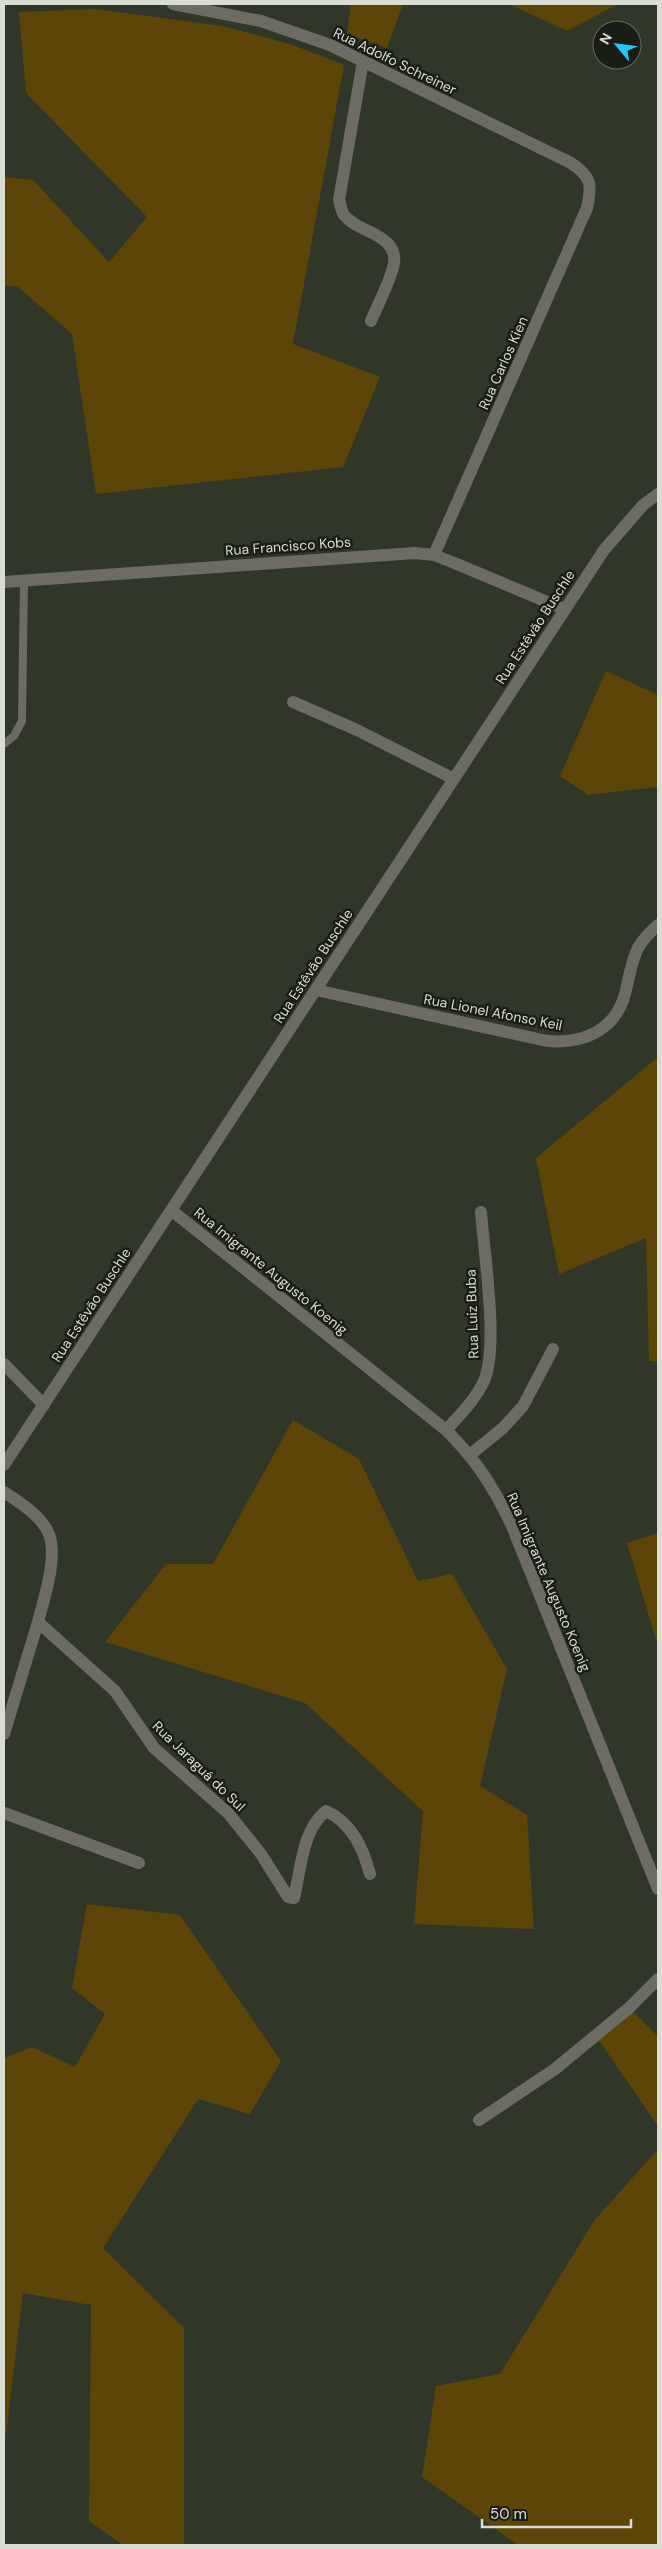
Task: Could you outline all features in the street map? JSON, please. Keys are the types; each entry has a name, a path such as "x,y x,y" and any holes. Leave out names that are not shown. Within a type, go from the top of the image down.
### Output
{"street":[{"name":"Rua Adolfo Schreiner","path":"173,4 261,21 330,45 571,163 583,171 589,180"},
{"path":"363,61 340,200 343,214 353,223 382,238 392,249 394,263 371,321"},
{"name":"Rua Carlos Kien","path":"434,555 587,208 589,180"},
{"name":"Rua Estêvão Buschle","path":"4,1465 454,780 564,609 622,527 643,505 658,494"},
{"name":"Rua Francisco Kobs","path":"4,582 394,553 434,555 564,609"},
{"path":"293,702 364,734 454,780"},
{"name":"Rua Lionel Afonso Keil","path":"316,990 547,1041 573,1041 598,1033 615,1016 624,996 637,950 645,937 658,925"},
{"name":"Rua Imigrante Augusto Koenig","path":"171,1210 446,1430 471,1454 498,1496 512,1526 658,1889"},
{"name":"Rua Luiz Buba","path":"446,1430 477,1393 489,1365 491,1332 481,1212"},
{"path":"471,1454 503,1428 523,1406 553,1349"},
{"path":"4,1364 44,1405"},
{"path":"4,1492 29,1509 49,1535 50,1567 38,1622 4,1734"},
{"name":"Rua Jaraguá do Sul","path":"38,1622 115,1691 154,1748 228,1813 247,1836 291,1899 294,1898 309,1831 316,1818 326,1811 339,1817 359,1842 370,1874"},
{"path":"4,1813 139,1864"},
{"path":"479,2120 555,2069 629,2008 658,1979"}],"lane":[{"path":"4,744 14,736 22,721 24,581"}],"shaded area":[{"path":"351,4 403,4 387,48 347,34"},
{"path":"509,4 618,4 567,31"},
{"path":"95,9 222,26 290,44 344,65 293,344 380,377 343,467 96,494 72,334 18,287 4,285 4,177 33,180 109,262 147,217 26,93 19,12"},
{"path":"606,671 658,695 658,787 588,795 560,776"},
{"path":"658,1057 658,1362 649,1361 646,1238 559,1274 536,1158"},
{"path":"293,1420 359,1459 418,1581 452,1574 507,1669 480,1786 527,1815 534,1929 414,1924 423,1811 305,1703 105,1642 166,1564 213,1564"},
{"path":"658,1533 658,1646 627,1543"},
{"path":"87,1904 180,1915 281,2061 250,2114 198,2099 103,2248 184,2328 184,2545 123,2545 89,2521 91,2305 23,2293 4,2450 4,2058 32,2047 75,2067 105,2014 72,1988"},
{"path":"629,2008 658,2036 658,2126 596,2036"},
{"path":"658,2149 658,2545 518,2545 422,2477 436,2386 500,2374 594,2221"}]}
